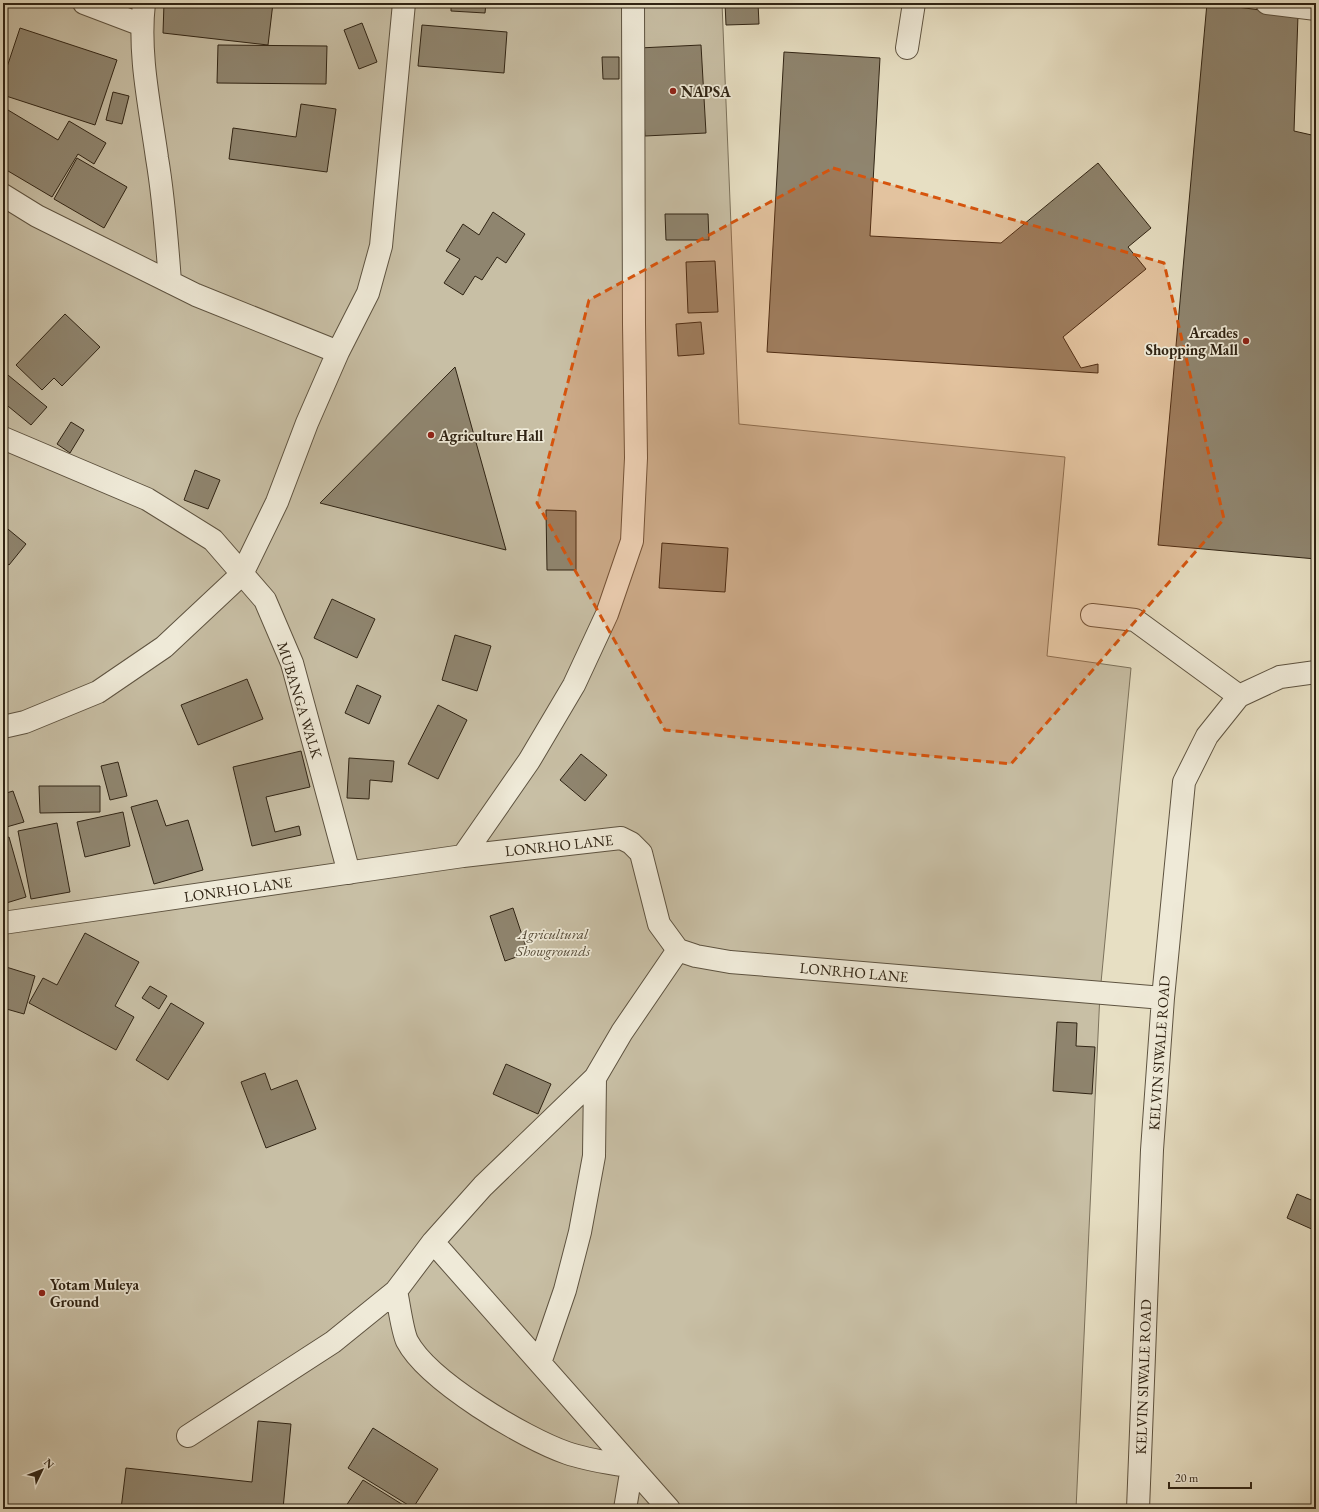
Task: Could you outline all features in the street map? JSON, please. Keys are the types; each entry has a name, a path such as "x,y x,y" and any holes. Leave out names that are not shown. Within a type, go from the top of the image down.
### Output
{"street":[{"path":"84,3 142,25"},
{"path":"144,3 142,25 149,97 164,205 170,282"},
{"path":"3,727 25,722 98,692 164,647 242,574 277,502 307,423 338,352 368,293 381,246 404,3"},
{"path":"463,856 529,761 574,685 607,614 632,541 636,458 633,3"},
{"path":"907,48 914,3"},
{"path":"1267,3 1312,7"},
{"path":"3,195 38,216 196,295 338,352"},
{"name":"MUBANGA WALK","path":"3,438 147,499 213,540 265,600 292,662 349,873"},
{"path":"1092,615 1135,620 1239,696"},
{"name":"KELVIN SIWALE ROAD","path":"1138,1509 1152,1158 1163,998 1184,782 1207,736 1239,696 1280,677 1316,672"},
{"name":"LONRHO LANE","path":"3,923 463,856 621,838 631,843 641,853 646,865 651,896 659,924 678,950 696,956 730,962 1163,998"},
{"path":"188,1436 333,1342 396,1291 433,1242 483,1186 594,1078 622,1032 678,950"},
{"path":"540,1363 565,1290 580,1232 594,1156 594,1078"},
{"path":"433,1242 669,1509"},
{"path":"396,1291 407,1340 426,1367 469,1399 518,1431 567,1453 632,1467"},
{"path":"625,1509 632,1467"}],"highlighted area":[{"path":"833,168 1164,263 1224,519 1011,764 665,730 537,503 589,300"}],"green space":[{"name":"Agricultural Showgrounds","path":"3,3 722,3 739,424 1065,457 1047,656 1131,668 1100,993 1076,1509 3,1509"}],"building":[{"path":"164,3 273,3 268,45 163,33"},
{"path":"451,3 486,3 485,13 451,11"},
{"path":"725,3 758,3 759,24 726,25"},
{"name":"Arcades Shopping Mall","path":"1207,3 1298,15 1294,131 1316,136 1316,559 1158,545"},
{"path":"362,23 377,62 359,69 344,30"},
{"path":"422,25 507,32 504,73 418,66"},
{"path":"20,28 117,60 95,125 3,95 3,79"},
{"path":"218,45 327,46 326,84 217,83"},
{"name":"NAPSA","path":"701,45 706,133 645,136 639,48"},
{"path":"784,52 880,58 870,236 1001,243 1098,163 1151,228 1128,247 1146,269 1063,337 1081,368 1098,364 1098,373 767,352"},
{"path":"602,57 619,57 619,79 603,79"},
{"path":"113,92 129,96 122,124 106,120"},
{"path":"301,104 336,109 327,172 229,159 233,128 296,137"},
{"path":"3,107 58,140 69,121 106,143 94,164 78,154 52,197 3,168"},
{"path":"77,158 127,187 104,228 54,199"},
{"path":"493,212 525,234 506,263 497,257 482,280 475,276 463,295 444,283 460,259 446,251 463,224 479,235"},
{"path":"665,214 708,214 709,240 666,240"},
{"path":"715,261 718,312 688,313 686,262"},
{"path":"65,314 100,347 62,386 54,378 42,390 16,365"},
{"path":"701,322 704,354 678,356 676,324"},
{"name":"Agriculture Hall","path":"455,367 506,550 320,503"},
{"path":"3,371 47,407 31,425 3,402"},
{"path":"71,422 84,430 70,453 57,444"},
{"path":"195,470 220,480 208,509 184,500"},
{"path":"546,510 576,511 576,570 547,570"},
{"path":"3,525 26,544 9,565 3,561"},
{"path":"662,543 728,548 725,592 659,588"},
{"path":"332,599 375,619 357,658 314,638"},
{"path":"455,635 491,646 477,691 442,680"},
{"path":"247,679 263,719 198,745 181,705"},
{"path":"357,685 381,696 369,724 345,713"},
{"path":"438,705 467,720 438,779 408,764"},
{"path":"301,751 310,787 266,797 275,832 299,826 301,835 252,846 233,767"},
{"path":"581,754 607,775 585,801 560,780"},
{"path":"349,758 394,761 392,782 370,780 369,799 347,798"},
{"path":"118,762 127,796 110,800 101,766"},
{"path":"39,786 100,786 100,812 40,813"},
{"path":"13,791 24,822 3,828 3,794"},
{"path":"157,800 166,826 188,820 203,870 154,884 131,807"},
{"path":"123,812 130,846 85,857 77,822"},
{"path":"57,823 70,892 31,899 18,831"},
{"path":"9,837 26,897 3,904 3,839"},
{"path":"513,908 528,953 505,961 490,916"},
{"path":"85,933 139,962 115,1006 134,1017 116,1050 29,1003 43,978 57,985"},
{"path":"3,966 35,976 24,1014 3,1008"},
{"path":"150,986 167,996 159,1009 142,998"},
{"path":"171,1003 204,1023 168,1080 136,1060"},
{"path":"1057,1022 1077,1023 1076,1046 1095,1047 1092,1094 1053,1091"},
{"path":"506,1064 551,1084 538,1114 493,1094"},
{"path":"265,1073 271,1090 297,1080 316,1129 266,1148 241,1082"},
{"path":"1297,1194 1316,1202 1316,1231 1287,1218"},
{"path":"258,1421 291,1424 283,1509 121,1509 126,1468 252,1482"},
{"path":"373,1428 438,1469 413,1508 348,1468"},
{"path":"363,1480 408,1508 408,1509 344,1509"}],"place":[{"name":"NAPSA","path":"673,91"},
{"name":"Arcades Shopping Mall","path":"1246,341"},
{"name":"Agriculture Hall","path":"431,435"},
{"name":"Yotam Muleya Ground","path":"42,1293"}]}
